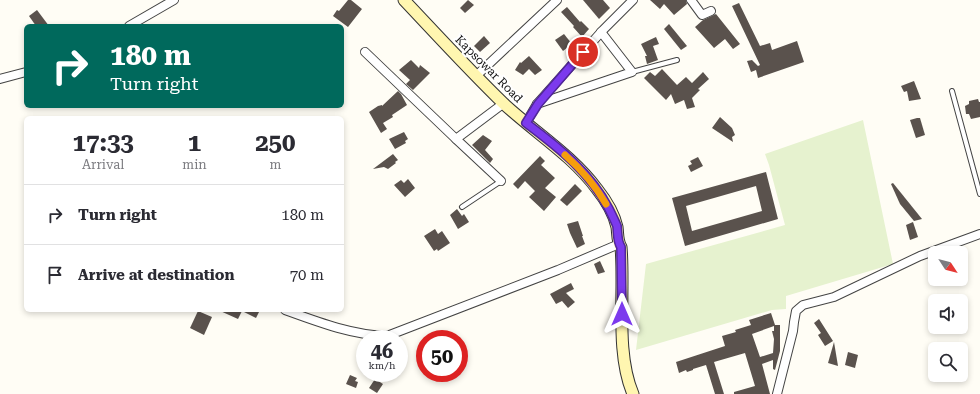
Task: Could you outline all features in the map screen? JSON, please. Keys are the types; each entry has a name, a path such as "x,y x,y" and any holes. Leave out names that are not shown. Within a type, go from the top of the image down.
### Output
{"main road":[{"name":"Kapsowar Road","path":"407,1 476,76 526,123 582,170 598,190 609,209 617,226 619,244 621,247 622,327 625,362 630,387 633,394"}],"street":[{"path":"132,24 174,0"},
{"path":"476,76 557,0"},
{"path":"526,123 538,104 601,32 633,0"},
{"path":"691,0 702,15 711,11"},
{"path":"538,104 632,72 601,32"},
{"path":"365,52 501,181"},
{"path":"0,79 24,73"},
{"path":"456,139 504,103"},
{"path":"777,394 793,331 796,312 803,305 834,297 920,256 980,234"},
{"path":"291,312 313,320 369,335 387,336 558,270 619,244"}],"lane":[{"path":"632,72 677,60"},
{"path":"952,91 980,194"},
{"path":"462,207 501,181"}],"green space":[{"path":"863,120 893,264 786,296 786,309 772,310 636,350 646,264 785,225 765,154"}],"building":[{"path":"348,0 351,0 362,9 348,27 333,16 337,10 339,11"},
{"path":"468,0 474,5 465,13 460,8"},
{"path":"583,0 603,0 610,8 599,19"},
{"path":"650,0 686,0 687,4 674,15 664,4 660,9"},
{"path":"739,3 760,46 770,43 772,50 797,41 804,62 758,78 756,70 751,72 747,61 752,60 758,66 760,65 732,6"},
{"path":"567,7 580,22 581,21 589,29 582,37 561,12"},
{"path":"37,10 48,24 35,24 29,16"},
{"path":"716,14 740,44 733,49 725,39 714,48 695,27 703,20"},
{"path":"669,24 687,46 681,50 664,29"},
{"path":"564,34 572,44 563,51 555,40"},
{"path":"484,36 490,43 480,52 474,46"},
{"path":"656,37 659,44 653,46 658,60 647,64 645,56 647,56 641,44"},
{"path":"529,56 542,70 535,75 529,69 523,75 515,70 520,62 521,63"},
{"path":"411,60 419,68 420,65 430,73 413,90 406,84 410,80 399,70"},
{"path":"662,69 677,85 686,77 692,83 703,72 709,79 698,89 700,90 692,98 695,107 687,109 684,100 675,104 671,94 666,100 644,78 650,72 655,76"},
{"path":"914,81 921,99 909,101 907,91 904,92 901,86"},
{"path":"398,91 407,105 383,123 387,129 381,133 369,112 378,106 382,106"},
{"path":"978,99 980,102 980,117 971,119 969,114 966,114 965,106 969,104 969,101"},
{"path":"720,117 732,128 735,135 732,137 733,142 712,128"},
{"path":"920,118 925,135 916,138 910,120"},
{"path":"404,132 408,139 405,141 406,143 395,149 389,139"},
{"path":"483,135 492,141 485,150 493,159 490,163 472,145"},
{"path":"393,154 398,160 388,169 384,167 373,169"},
{"path":"540,156 545,161 541,165 555,178 545,188 556,197 544,211 529,197 535,191 525,181 518,189 513,184"},
{"path":"698,157 703,166 691,172 688,166 692,164 690,161"},
{"path":"766,172 778,219 685,246 672,198","holes":["756,186 762,211 692,231 686,206"]},
{"path":"408,179 415,188 405,197 394,185 401,180 404,183"},
{"path":"893,183 922,219 914,221 900,204 891,184"},
{"path":"575,184 582,191 567,206 560,200"},
{"path":"457,209 462,216 464,214 469,222 458,229 450,215"},
{"path":"578,221 585,244 577,248 567,224"},
{"path":"913,222 918,237 910,240 906,225"},
{"path":"435,229 438,234 442,231 450,243 438,251 437,249 434,251 424,236"},
{"path":"600,261 605,272 598,274 594,264"},
{"path":"571,283 574,289 566,293 575,302 568,308 562,301 556,304 550,294"},
{"path":"198,312 212,317 204,335 190,328"},
{"path":"222,312 242,312 238,319"},
{"path":"244,312 259,312 256,318"},
{"path":"771,313 775,325 780,325 780,351 775,370 773,369 773,360 762,364 770,394 734,394 734,392 755,386 745,353 714,362 724,394 715,394 706,365 687,372 686,370 679,373 676,362 725,346 722,336 736,332 735,330 751,325 749,320","holes":["774,326 774,331 772,331 774,339 773,353 760,357 752,334"]},
{"path":"819,319 833,341 825,346 818,335 821,333 814,323"},
{"path":"834,342 838,366 828,363"},
{"path":"848,352 858,355 855,368 845,365"},
{"path":"350,375 356,378 355,381 358,382 356,388 346,384"},
{"path":"373,382 380,382 383,384 377,393 369,388"}],"slow traffic":[{"path":"565,155 582,170 598,190 606,204"}],"route":[{"path":"583,52 538,104 526,123 582,170 598,190 609,209 617,226 619,244 621,247 622,314"}]}
